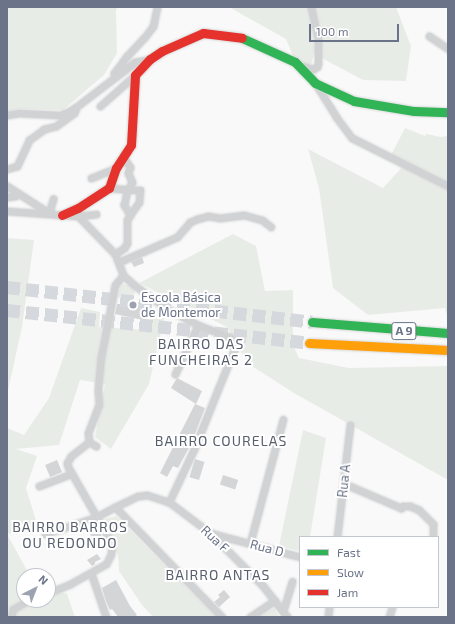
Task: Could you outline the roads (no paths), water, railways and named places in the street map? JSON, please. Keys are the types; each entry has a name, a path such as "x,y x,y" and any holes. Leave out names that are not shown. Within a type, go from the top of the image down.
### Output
{"main road":[{"path":"62,215 109,188 116,168 131,144 136,75 150,59 162,51 203,34 246,38 295,62 315,83 354,101 414,111 448,112"},
{"name":"A 9","path":"312,322 448,333"},
{"name":"A 9","path":"309,343 448,350"},
{"path":"371,346 426,356 448,356"}],"street":[{"path":"114,77 114,73 153,26 157,7"},
{"path":"298,65 313,69 317,67 318,63 318,38 311,7"},
{"path":"429,36 448,49"},
{"path":"7,115 19,113 60,114 76,107 135,62 150,59"},
{"path":"100,106 136,75"},
{"path":"315,83 336,117 352,138 448,186"},
{"path":"7,176 7,169 17,166 29,140 44,129 56,126 74,113 76,107"},
{"path":"123,157 130,167 128,173 132,182 127,191 124,205 130,215"},
{"path":"91,178 116,168"},
{"path":"7,186 49,213"},
{"path":"109,188 140,190 141,193 139,202 127,220 126,243 124,248 115,254"},
{"path":"7,197 15,196 16,193"},
{"path":"49,213 53,199"},
{"path":"78,216 86,202"},
{"path":"7,211 78,216 96,214"},
{"path":"119,262 177,237 190,222 208,216 220,218 244,215 262,220 271,227"},
{"path":"78,216 115,254 123,275 134,285 164,307 198,324 230,337 233,341 234,350 194,449 169,502"},
{"path":"89,442 88,437 90,426 99,405 98,389 101,358 109,312 115,284 123,275"},
{"path":"175,374 198,324"},
{"path":"250,543 283,419"},
{"name":"Rua A","path":"337,536 345,484 350,426"},
{"path":"89,442 96,446"},
{"path":"56,590 70,584 106,564 111,554 112,544 70,474 67,463 71,456 89,442"},
{"path":"39,486 70,474"},
{"path":"345,484 401,508 403,506 410,506 425,515 433,524 433,536"},
{"name":"Rua F","path":"45,534 96,517 138,496 147,494 169,502 210,533 263,586 285,614"},
{"path":"115,507 222,617"},
{"name":"Rua D","path":"210,533 299,557"},
{"path":"91,573 106,617"},
{"path":"285,614 292,581"},
{"path":"250,617 275,600"},
{"path":"11,617 13,609 16,607"}],"tunnel":[{"path":"7,287 312,322"},
{"path":"7,310 309,343"}],"place":[{"name":"Escola Básica de Montemor","path":"133,305"}],"district":[{"name":"BAIRRO DAS FUNCHEIRAS 2","path":"201,352"},
{"name":"BAIRRO COURELAS","path":"221,441"},
{"name":"BAIRRO BARROS OU REDONDO","path":"70,536"},
{"name":"BAIRRO ANTAS","path":"218,575"}]}
